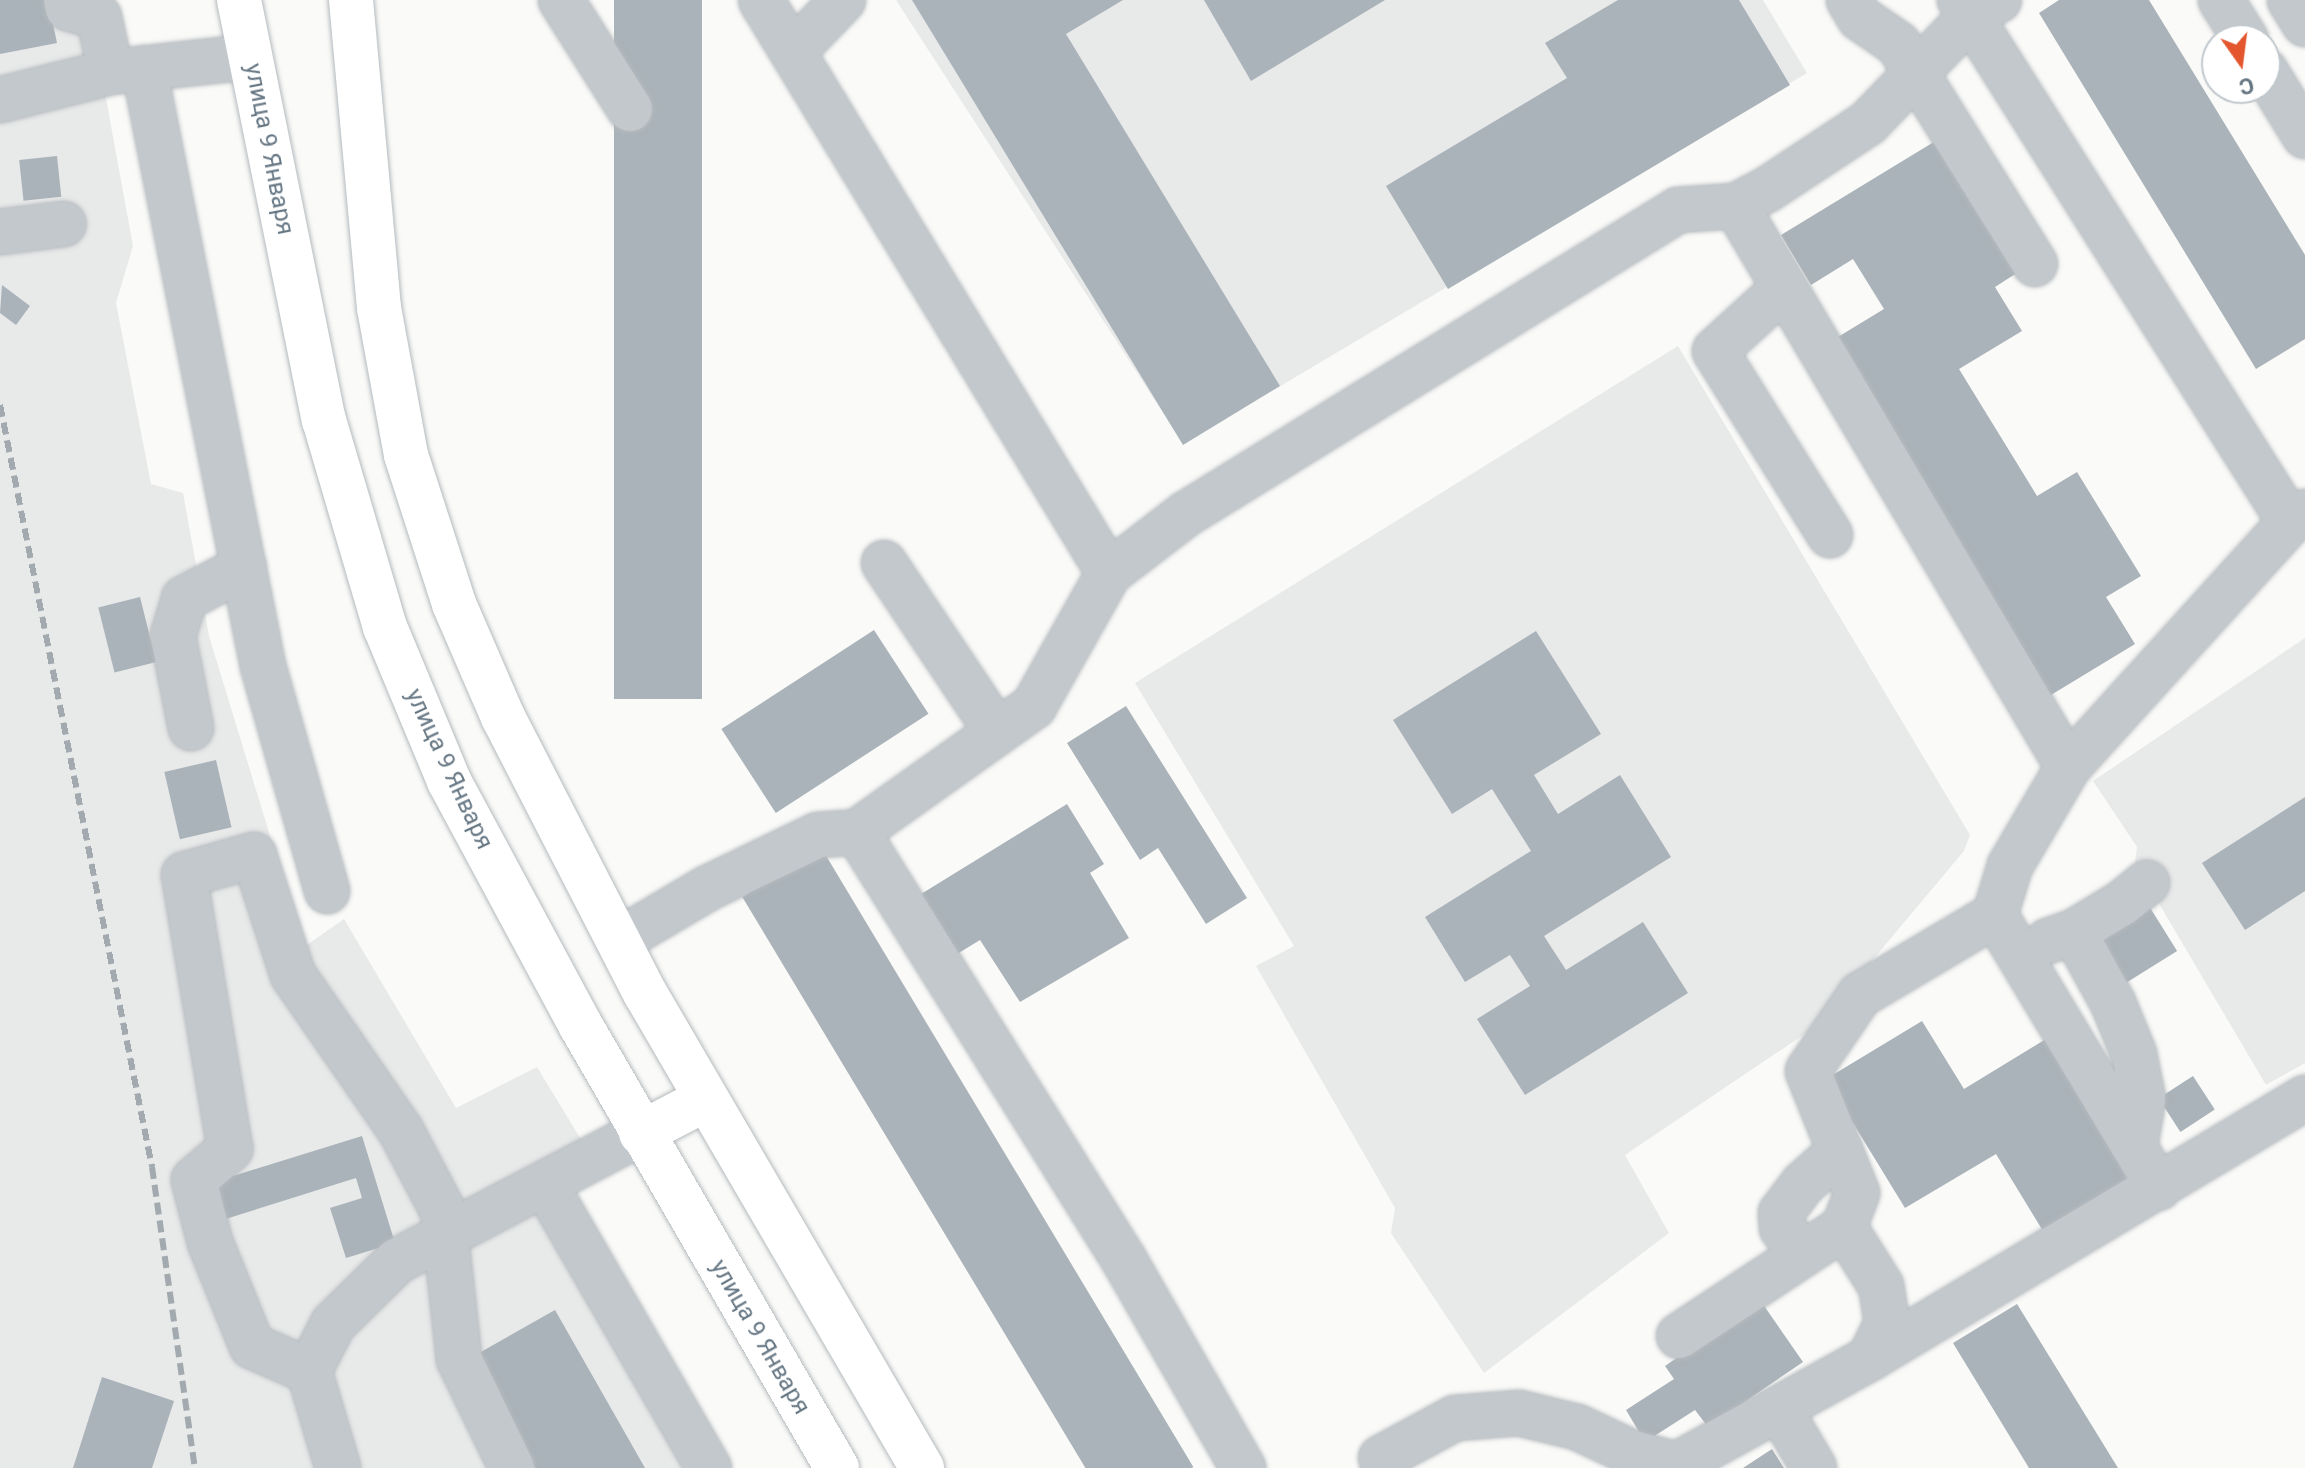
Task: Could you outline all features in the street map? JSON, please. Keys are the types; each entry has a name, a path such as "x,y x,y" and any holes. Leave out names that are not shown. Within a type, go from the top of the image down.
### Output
{"main road":[{"name":"улица 9 Января","path":"239,0 324,420 385,627 449,781 641,1133 837,1468"},
{"path":"351,0 379,308 406,455 454,604 497,703 618,941 706,1099 922,1468"},
{"path":"641,1133 706,1099"}],"lane":[{"path":"66,0 68,8 99,17 127,70 244,567 263,666 327,891"},
{"path":"561,0 630,109"},
{"path":"761,0 1109,573"},
{"path":"793,52 843,0"},
{"path":"1849,0 1860,18 1898,44 2035,264"},
{"path":"2290,0 2305,24"},
{"path":"618,941 708,888 818,835 857,832 1034,706 1109,573 1186,514 1678,210 1736,206 1868,123 1977,5 2297,517 2068,767 2010,866 1995,915 1860,995 1808,1071 1857,1193 1844,1227 1679,1336"},
{"path":"0,100 127,70 250,57"},
{"path":"2281,97 2305,136"},
{"path":"1736,206 2068,767"},
{"path":"0,232 63,224"},
{"path":"1784,288 1715,351 1830,535"},
{"path":"884,563 997,732"},
{"path":"191,728 173,636 184,599 244,567"},
{"path":"857,832 1124,1260 1243,1468"},
{"path":"309,1371 252,1346 207,1230 194,1180 230,1149 184,875 254,855 293,975 401,1131 443,1211 459,1359 512,1468"},
{"path":"2019,950 2074,932 2122,903 2147,883"},
{"path":"1995,915 2019,950 2159,1188"},
{"path":"2074,932 2113,1003 2134,1054 2143,1099 2135,1147"},
{"path":"1377,1465 1455,1418 1519,1413 1577,1427 1630,1452 1674,1466 1870,1358 2305,1098"},
{"path":"338,1468 309,1371 333,1324 397,1261 546,1186 641,1133"},
{"path":"1803,1254 1782,1228 1781,1213 1803,1184 1840,1151"},
{"path":"546,1186 709,1468"},
{"path":"1844,1227 1881,1286 1887,1323 1870,1358"},
{"path":"1780,1410 1814,1468"}],"shaded area":[{"path":"0,0 88,0 133,246 116,303 151,484 183,493 209,636 304,947 344,919 456,1108 537,1067 582,1141 528,1170 695,1468 0,1468"},
{"path":"896,0 1763,0 1807,73 1183,444"},
{"path":"1678,346 1970,835 1964,851 1818,1025 1625,1155 1669,1233 1484,1373 1391,1233 1395,1208 1256,966 1294,946 1135,683"},
{"path":"2305,638 2305,1063 2266,1085 2135,863 2137,847 2093,781"}],"building":[{"path":"0,0 48,0 57,43 0,54"},
{"path":"614,0 702,0 702,699 614,699"},
{"path":"912,0 1123,0 1066,34 1280,386 1183,445"},
{"path":"1204,0 1385,0 1251,81"},
{"path":"1618,0 1739,0 1790,85 1448,289 1386,186 1567,78 1545,43"},
{"path":"2059,0 2149,0 2201,85 2201,104 2213,104 2305,255 2305,339 2256,369 2039,13"},
{"path":"1942,137 2023,269 1995,287 2022,331 1959,369 2037,496 2077,472 2141,576 2106,597 2135,644 2046,698 1828,343 1884,309 1853,259 1811,285 1781,235"},
{"path":"57,156 61,197 23,201 19,160"},
{"path":"2,285 30,306 16,325 0,313"},
{"path":"140,597 156,662 114,672 98,607"},
{"path":"874,630 928,714 776,813 721,729"},
{"path":"1536,631 1601,734 1534,775 1558,814 1620,775 1671,857 1544,936 1566,970 1643,922 1688,993 1525,1095 1477,1019 1530,986 1510,955 1465,982 1425,917 1531,851 1492,789 1452,814 1393,720"},
{"path":"1126,706 1247,898 1206,924 1158,848 1140,860 1067,743"},
{"path":"216,760 232,827 180,839 164,772"},
{"path":"2305,797 2305,891 2245,930 2202,863"},
{"path":"1067,804 1104,864 1090,873 1129,938 1020,1002 980,940 949,959 913,899"},
{"path":"822,849 1193,1467 1085,1468 742,897"},
{"path":"2149,906 2177,951 2119,987 2091,942"},
{"path":"1922,1021 1964,1089 2051,1036 2136,1175 2043,1231 1996,1154 1905,1208 1826,1079"},
{"path":"2193,1076 2215,1110 2180,1132 2159,1098"},
{"path":"362,1136 395,1243 346,1258 330,1208 362,1198 356,1178 216,1222 204,1185"},
{"path":"1760,1300 1803,1362 1708,1427 1695,1410 1645,1442 1626,1410 1674,1379 1665,1366"},
{"path":"2017,1304 2118,1468 2029,1468 1953,1343"},
{"path":"555,1310 645,1468 535,1468 472,1357"},
{"path":"102,1377 174,1401 152,1468 73,1468"},
{"path":"1772,1449 1784,1468 1743,1468"}],"railway":[{"path":"0,405 152,1167 195,1468"}]}
